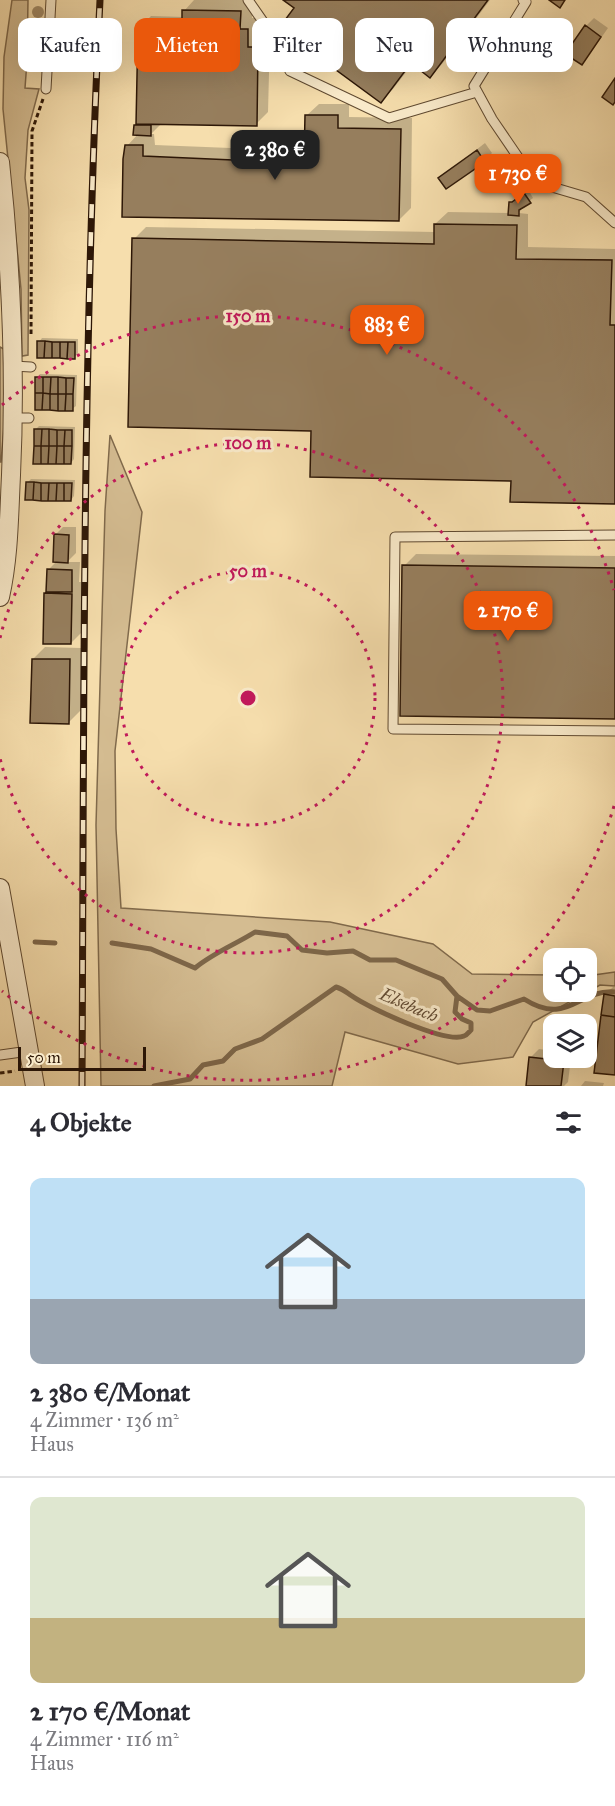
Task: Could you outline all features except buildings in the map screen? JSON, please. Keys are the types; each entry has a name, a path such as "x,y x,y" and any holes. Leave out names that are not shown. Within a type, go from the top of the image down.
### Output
{"street":[{"path":"0,162 7,338 22,366 22,418 0,597"},
{"path":"0,888 35,1086"}],"lane":[{"path":"46,89 51,0"},
{"path":"248,0 264,23 290,71 389,118 477,92"},
{"path":"523,0 526,2 474,86 492,119 535,182 586,197 615,223"},
{"path":"615,535 395,537 393,729 615,731"},
{"path":"0,1055 29,1051"}],"path":[{"path":"22,366 32,131 46,89"}],"shaded area":[{"path":"12,0 28,0 28,18 18,18 18,72 26,72 25,88 39,89 28,130 25,178 29,210 28,355 22,356 21,289 3,109 4,57"},
{"path":"0,347 10,353 1,462 0,462"},
{"path":"110,435 142,512 115,751 116,829 121,908 330,922 433,944 472,974 543,975 543,1002 569,1002 547,1014 543,1014 543,1016 533,1022 513,1057 458,1064 345,1032 332,1086 101,1086 96,825 105,511"},
{"path":"615,972 615,986 597,987 597,975"}],"waterway":[{"path":"112,943 151,949 195,968 255,932 287,936 302,950 327,953 353,951 370,960 396,960 442,979 457,996"},
{"path":"35,942 55,943"},
{"name":"Elsebach","path":"154,1086 190,1079 203,1065 223,1061 235,1049 262,1039 336,987 408,1024 441,1035 455,1037 465,1036 471,1030 471,1023 462,1019 455,1012 457,996 477,1010 490,1011 524,999 539,1007 562,1008 591,996 615,992"}],"railway":[{"path":"82,1086 87,407 100,0"}]}
